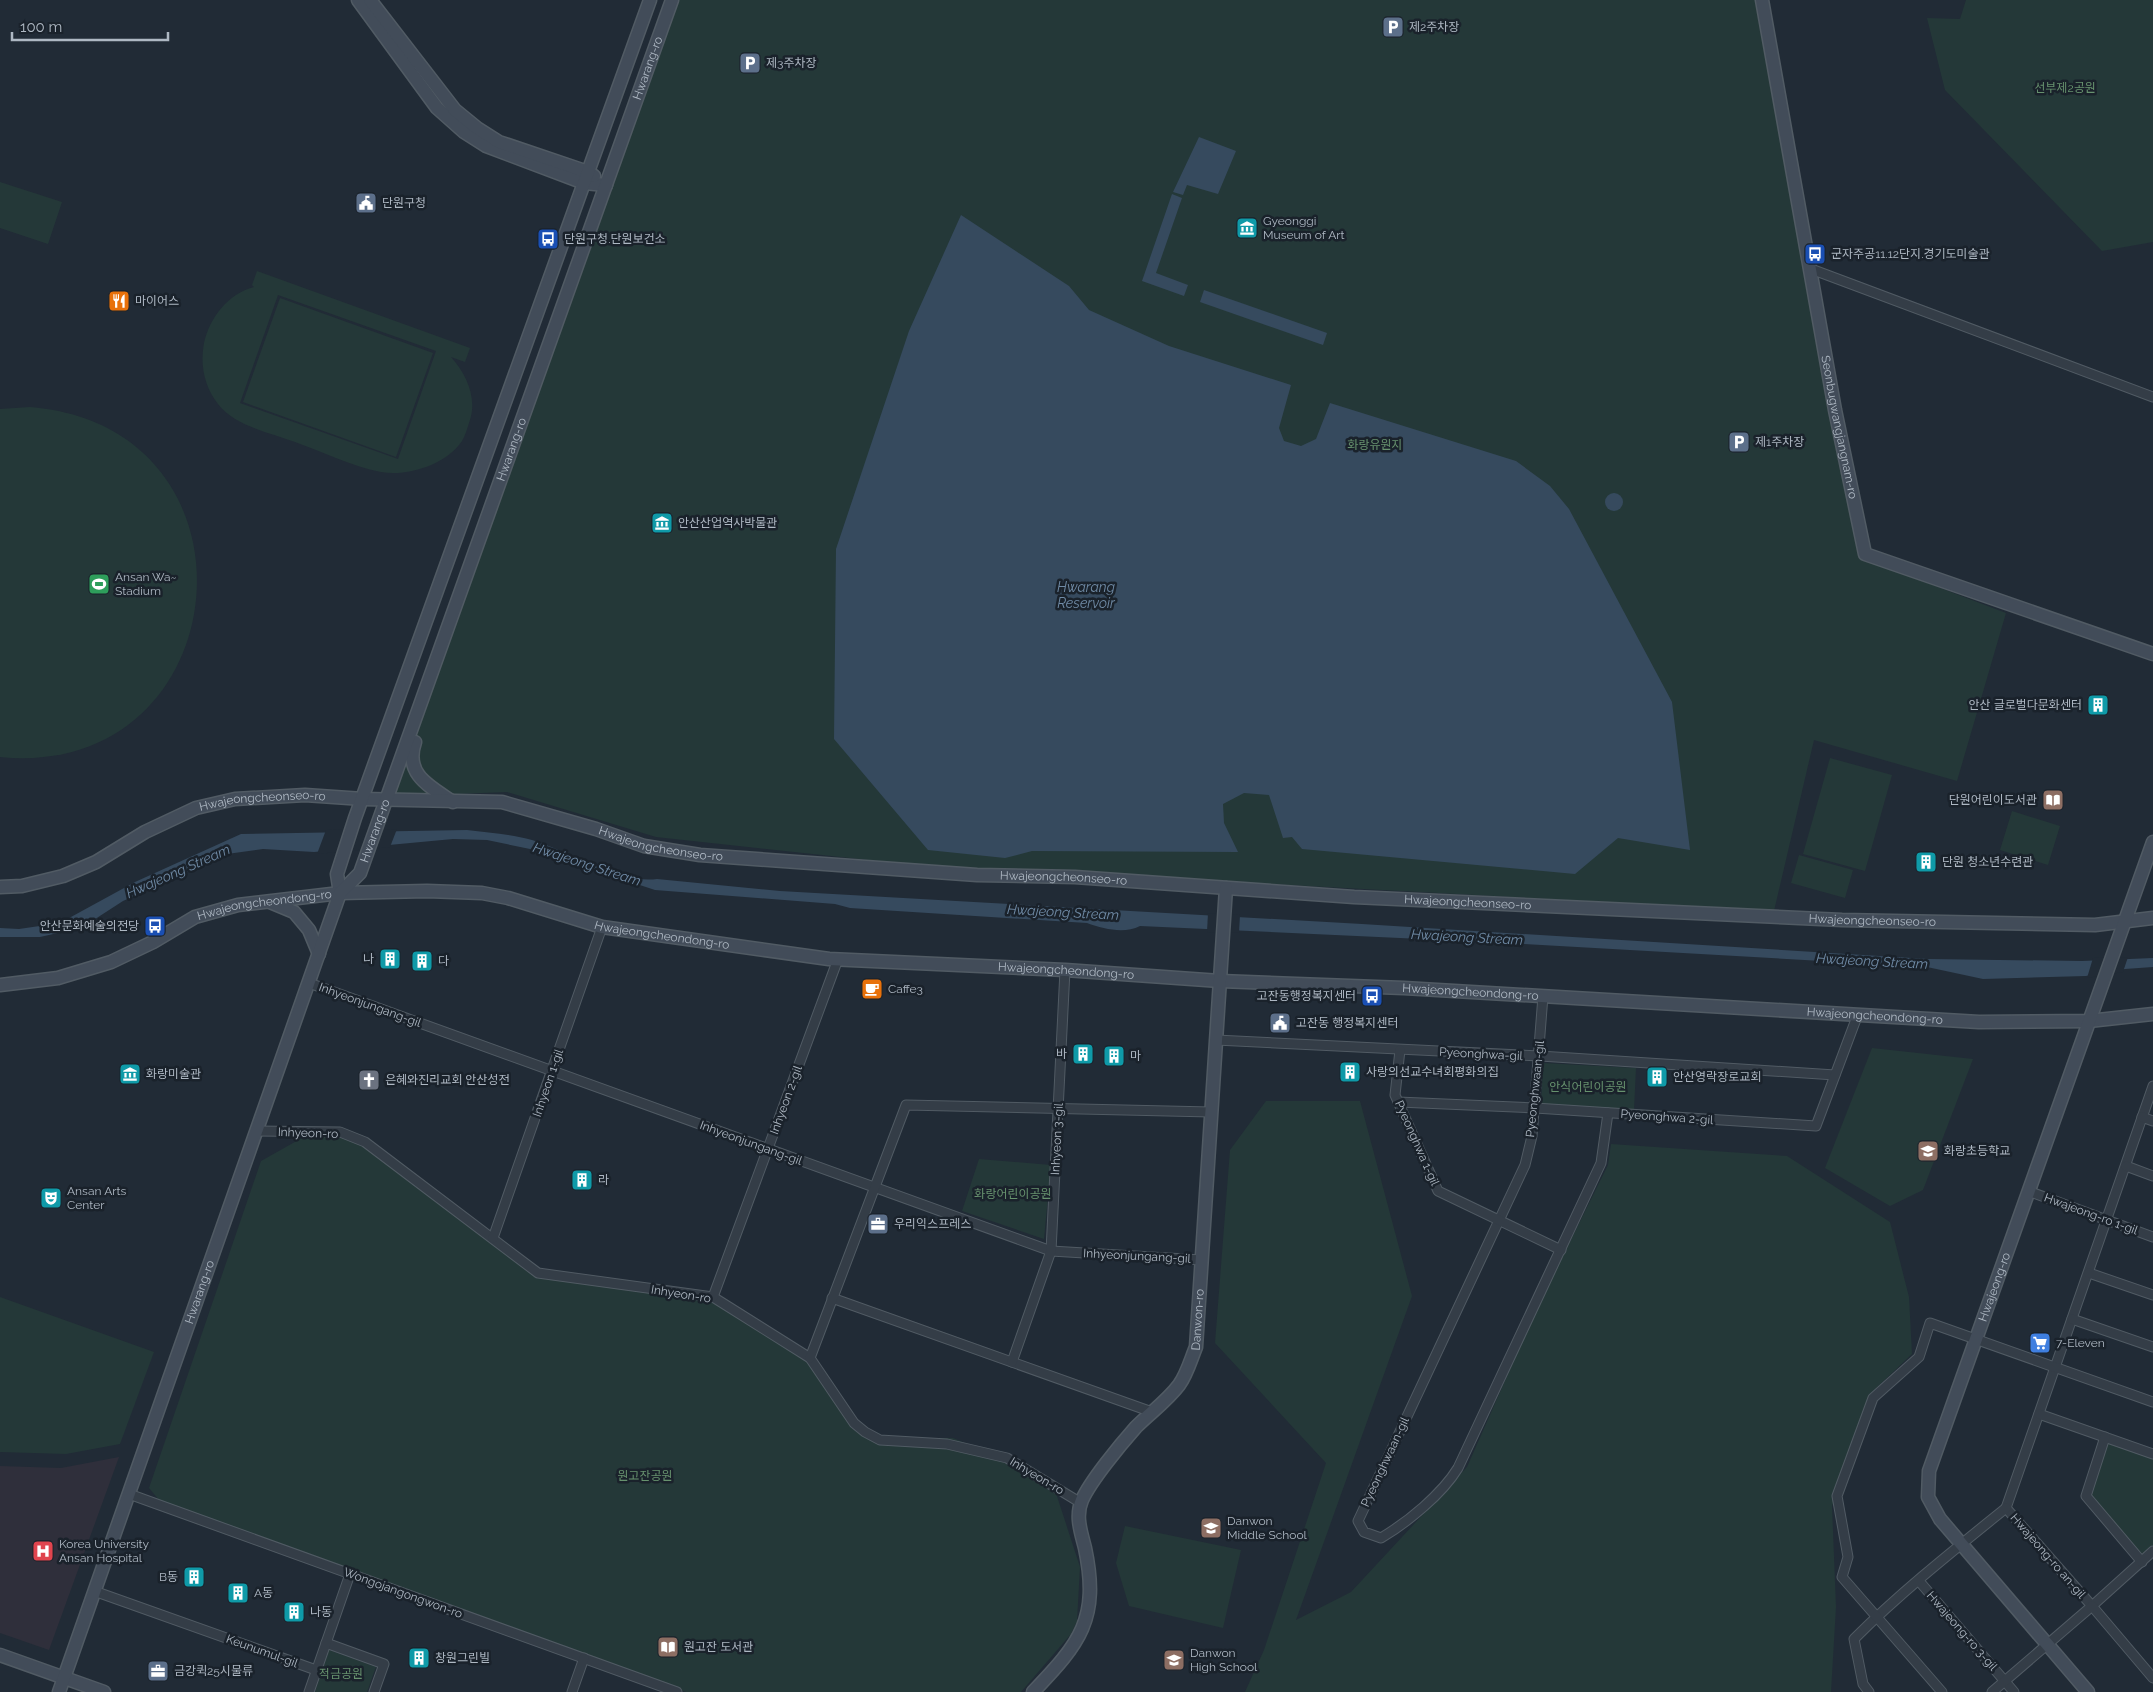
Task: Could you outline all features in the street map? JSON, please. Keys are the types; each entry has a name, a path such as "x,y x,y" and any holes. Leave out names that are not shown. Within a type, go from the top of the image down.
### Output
{"street":[{"path":"358,0 437,108 464,132 486,146 586,177"},
{"path":"370,0 455,110 477,128 499,142 606,185"},
{"name":"Hwarang-ro","path":"340,894 338,874 355,818 650,0"},
{"name":"Hwarang-ro","path":"59,1692 340,894 360,873 672,0"},
{"name":"Seonbugwangjangnam-ro","path":"1762,0 1864,554 2153,654"},
{"path":"1811,269 2153,397"},
{"path":"419,708 418,732 410,754 412,764 423,781 453,802"},
{"name":"Hwajeongcheonseo-ro","path":"0,887 22,886 63,876 96,862 145,832 196,808 235,799 305,795 387,800 502,802 596,828 644,846 700,855 977,875 1075,877 1225,893 1842,920 2095,925 2153,918"},
{"name":"Hwajeong-ro","path":"2088,1692 1940,1519 1928,1497 1929,1471 2153,842"},
{"name":"Hwajeongcheondong-ro","path":"0,985 58,978 112,962 153,942 195,917 238,905 340,894 427,891 482,892 508,898 602,927 838,959 1065,970 1220,981 1404,988 1997,1022 2089,1021 2153,1014"},
{"name":"Danwon-ro","path":"1033,1692 1063,1661 1080,1636 1090,1601 1090,1572 1078,1519 1081,1503 1088,1488 1135,1428 1180,1384 1196,1347 1225,893"},
{"path":"268,901 294,912 309,930 319,954"},
{"name":"Inhyeon 1-gil","path":"492,1238 602,927"},
{"name":"Inhyeon 2-gil","path":"713,1297 838,959"},
{"name":"Inhyeon 3-gil","path":"1012,1362 1051,1251 1065,970"},
{"name":"Inhyeonjungang-gil","path":"308,983 1051,1251 1202,1260"},
{"name":"Pyeonghwaan-gil","path":"1543,996 1540,1056 1532,1136 1524,1164 1358,1521 1364,1532 1381,1538 1395,1530 1449,1482 1462,1459 1602,1164 1608,1113"},
{"name":"Pyeonghwa 2-gil","path":"1398,1102 1535,1108 1816,1126 1858,1014"},
{"name":"Pyeonghwa-gil","path":"1216,1040 1540,1056 1835,1075"},
{"name":"Pyeonghwa 1-gil","path":"1400,1050 1395,1095 1438,1190 1561,1250"},
{"name":"Hwajeong-ro an-gil","path":"2153,1086 2006,1508 2092,1606 2153,1551"},
{"path":"810,1358 906,1105 1212,1112"},
{"path":"2142,1117 2153,1121"},
{"name":"Inhyeon-ro","path":"257,1131 340,1132 365,1142 538,1273 713,1297 810,1358 854,1423 880,1440 947,1444 1006,1458 1081,1503"},
{"path":"2126,1166 2153,1176"},
{"name":"Hwajeong-ro 1-gil","path":"2028,1191 2153,1236"},
{"path":"2089,1273 2153,1295"},
{"path":"832,1298 1152,1412"},
{"path":"2072,1319 2153,1347"},
{"path":"1942,1692 1842,1576 1848,1557 1838,1496 1872,1398 1919,1357 1930,1323 2153,1402"},
{"path":"2038,1414 2153,1454"},
{"path":"2105,1437 2086,1496 2142,1562"},
{"name":"Wongojangongwon-ro","path":"129,1494 677,1692"},
{"name":"Hwajeong-ro 3-gil","path":"1869,1692 1863,1684 1854,1639 1876,1617 2006,1508"},
{"path":"309,1692 350,1574"},
{"name":"Hwajeong-ro 3-gil","path":"1919,1581 2005,1681"},
{"name":"Keunumul-gil","path":"94,1591 316,1670"},
{"path":"2092,1606 2153,1678"},
{"name":"Hwajeong-ro 3-gil","path":"1992,1692 2092,1606"},
{"path":"326,1643 384,1664 374,1692"},
{"path":"0,1655 104,1692"},
{"path":"572,1692 584,1658"},
{"path":"2005,1681 2014,1692"}],"shaded area":[{"name":"Korea University Ansan Hospital","path":"119,1457 49,1650 0,1633 0,1466 61,1468"}],"green space":[{"name":"화랑유원지","path":"669,0 1755,0 1859,557 2006,613 1957,781 1814,740 1774,911 914,865 656,837 507,792 380,797"},
{"name":"선부제2공원","path":"1966,0 2153,0 2153,242 2102,251 1945,90 1927,18 1960,19"},
{"path":"0,182 62,202 48,244 0,228"},
{"path":"257,271 470,348 465,362 451,357 466,379 471,396 471,414 462,441 447,456 426,467 403,472 381,472 348,463 264,432 243,423 225,412 213,397 206,383 203,367 204,343 211,324 222,308 236,295 254,287 252,285","holes":["278,295 436,351 398,459 240,403"]},
{"path":"280,298 433,353 396,457 243,402"},
{"name":"Ansan Wa~ Stadium","path":"30,407 109,429 162,474 191,533 196,598 179,662 140,715 80,750 0,757 0,409"},
{"path":"1830,758 1892,775 1865,871 1803,854"},
{"path":"2012,811 2060,826 2048,865 2000,850"},
{"path":"1799,855 1853,870 1845,898 1791,883"},
{"path":"1872,1048 1973,1059 1923,1190 1890,1206 1825,1168"},
{"name":"안식어린이공원","path":"1543,1063 1636,1068 1634,1110 1541,1105"},
{"path":"1266,1101 1360,1101 1412,1296 1296,1620 1351,1592 1467,1467 1537,1308 1608,1165 1611,1144 1787,1156 1890,1222 1909,1297 1912,1354 1870,1394 1832,1506 1836,1607 1831,1692 1245,1692 1264,1650 1326,1463 1215,1343 1230,1150"},
{"name":"원고잔공원","path":"309,1134 360,1134 379,1151 537,1268 702,1293 810,1355 852,1419 881,1438 953,1438 987,1452 1055,1490 1080,1567 1077,1621 1071,1634 1021,1692 686,1692 159,1500 149,1488 261,1161"},
{"name":"화랑어린이공원","path":"979,1159 1051,1165 1044,1239 962,1211"},
{"path":"0,1297 154,1352 120,1444 66,1454 0,1452"},
{"path":"2107,1441 2153,1456 2153,1548 2144,1556 2090,1495"},
{"path":"1125,1526 1241,1550 1223,1628 1129,1606 1116,1563"},
{"name":"적금공원","path":"329,1650 376,1667 367,1692 315,1692"}],"water":[{"path":"1199,137 1236,151 1218,194 1187,185 1183,195 1173,192"},
{"path":"1172,194 1182,198 1156,273 1188,285 1184,296 1142,281"},
{"name":"Hwarang Reservoir","path":"961,215 1069,286 1089,310 1169,346 1291,385 1279,428 1284,441 1301,446 1316,439 1330,403 1516,461 1550,486 1569,509 1672,702 1690,850 1618,838 1575,874 1302,849 1292,837 1283,838 1269,795 1244,793 1223,804 1224,823 1238,852 1032,851 1005,858 928,850 834,739 836,549 909,331"},
{"path":"1204,290 1327,333 1323,345 1200,302"},
{"path":"1614,493 1622,498 1623,502 1618,510 1614,511 1606,506 1605,502 1610,494"},
{"name":"Hwajeong Stream","path":"467,830 532,840 594,866 627,877 780,891 1928,959 2082,961 2153,958 2153,967 2125,969 2086,976 1983,979 1927,967 1508,943 1140,926 1127,930 1114,930 1087,923 850,908 835,904 655,890 530,849 487,840 453,839 314,852 263,849 227,854 123,901 89,923 71,930 40,937 0,937 0,928 19,929 60,923 135,882 241,834"}],"pier":[{"path":"397,829 390,847 317,854 326,830"},
{"path":"1208,913 1240,915 1239,933 1207,932"},
{"path":"2128,957 2123,972 2087,978 2093,958"}],"place":[{"name":"제2주차장","path":"1393,27"},
{"name":"제3주차장","path":"750,63"},
{"name":"단원구청","path":"366,203"},
{"name":"Gyeonggi Museum of Art","path":"1247,228"},
{"name":"단원구청.단원보건소","path":"548,239"},
{"name":"군자주공11.12단지.경기도미술관","path":"1815,254"},
{"name":"마이어스","path":"119,301"},
{"name":"제1주차장","path":"1739,442"},
{"name":"안산산업역사박물관","path":"662,523"},
{"name":"Ansan Wa~ Stadium","path":"99,584"},
{"name":"안산 글로벌다문화센터","path":"2098,705"},
{"name":"단원어린이도서관","path":"2053,800"},
{"name":"단원 청소년수련관","path":"1926,862"},
{"name":"안산문화예술의전당","path":"155,926"},
{"name":"나","path":"390,959"},
{"name":"다","path":"422,961"},
{"name":"Caffe3","path":"872,989"},
{"name":"고잔동행정복지센터","path":"1372,996"},
{"name":"고잔동 행정복지센터","path":"1280,1023"},
{"name":"바","path":"1083,1054"},
{"name":"마","path":"1114,1056"},
{"name":"사랑의선교수녀회평화의집","path":"1350,1072"},
{"name":"화랑미술관","path":"130,1074"},
{"name":"안산영락장로교회","path":"1657,1077"},
{"name":"은혜와진리교회 안산성전","path":"369,1080"},
{"name":"화랑초등학교","path":"1928,1151"},
{"name":"라","path":"582,1180"},
{"name":"Ansan Arts Center","path":"51,1198"},
{"name":"우리익스프레스","path":"878,1224"},
{"name":"7-Eleven","path":"2040,1343"},
{"name":"Danwon Middle School","path":"1211,1528"},
{"name":"Korea University Ansan Hospital","path":"43,1551"},
{"name":"B동","path":"194,1577"},
{"name":"A동","path":"238,1593"},
{"name":"나동","path":"294,1612"},
{"name":"원고잔 도서관","path":"668,1647"},
{"name":"창원그린빌","path":"419,1658"},
{"name":"Danwon High School","path":"1174,1660"},
{"name":"금강퀵25시물류","path":"158,1671"}]}
